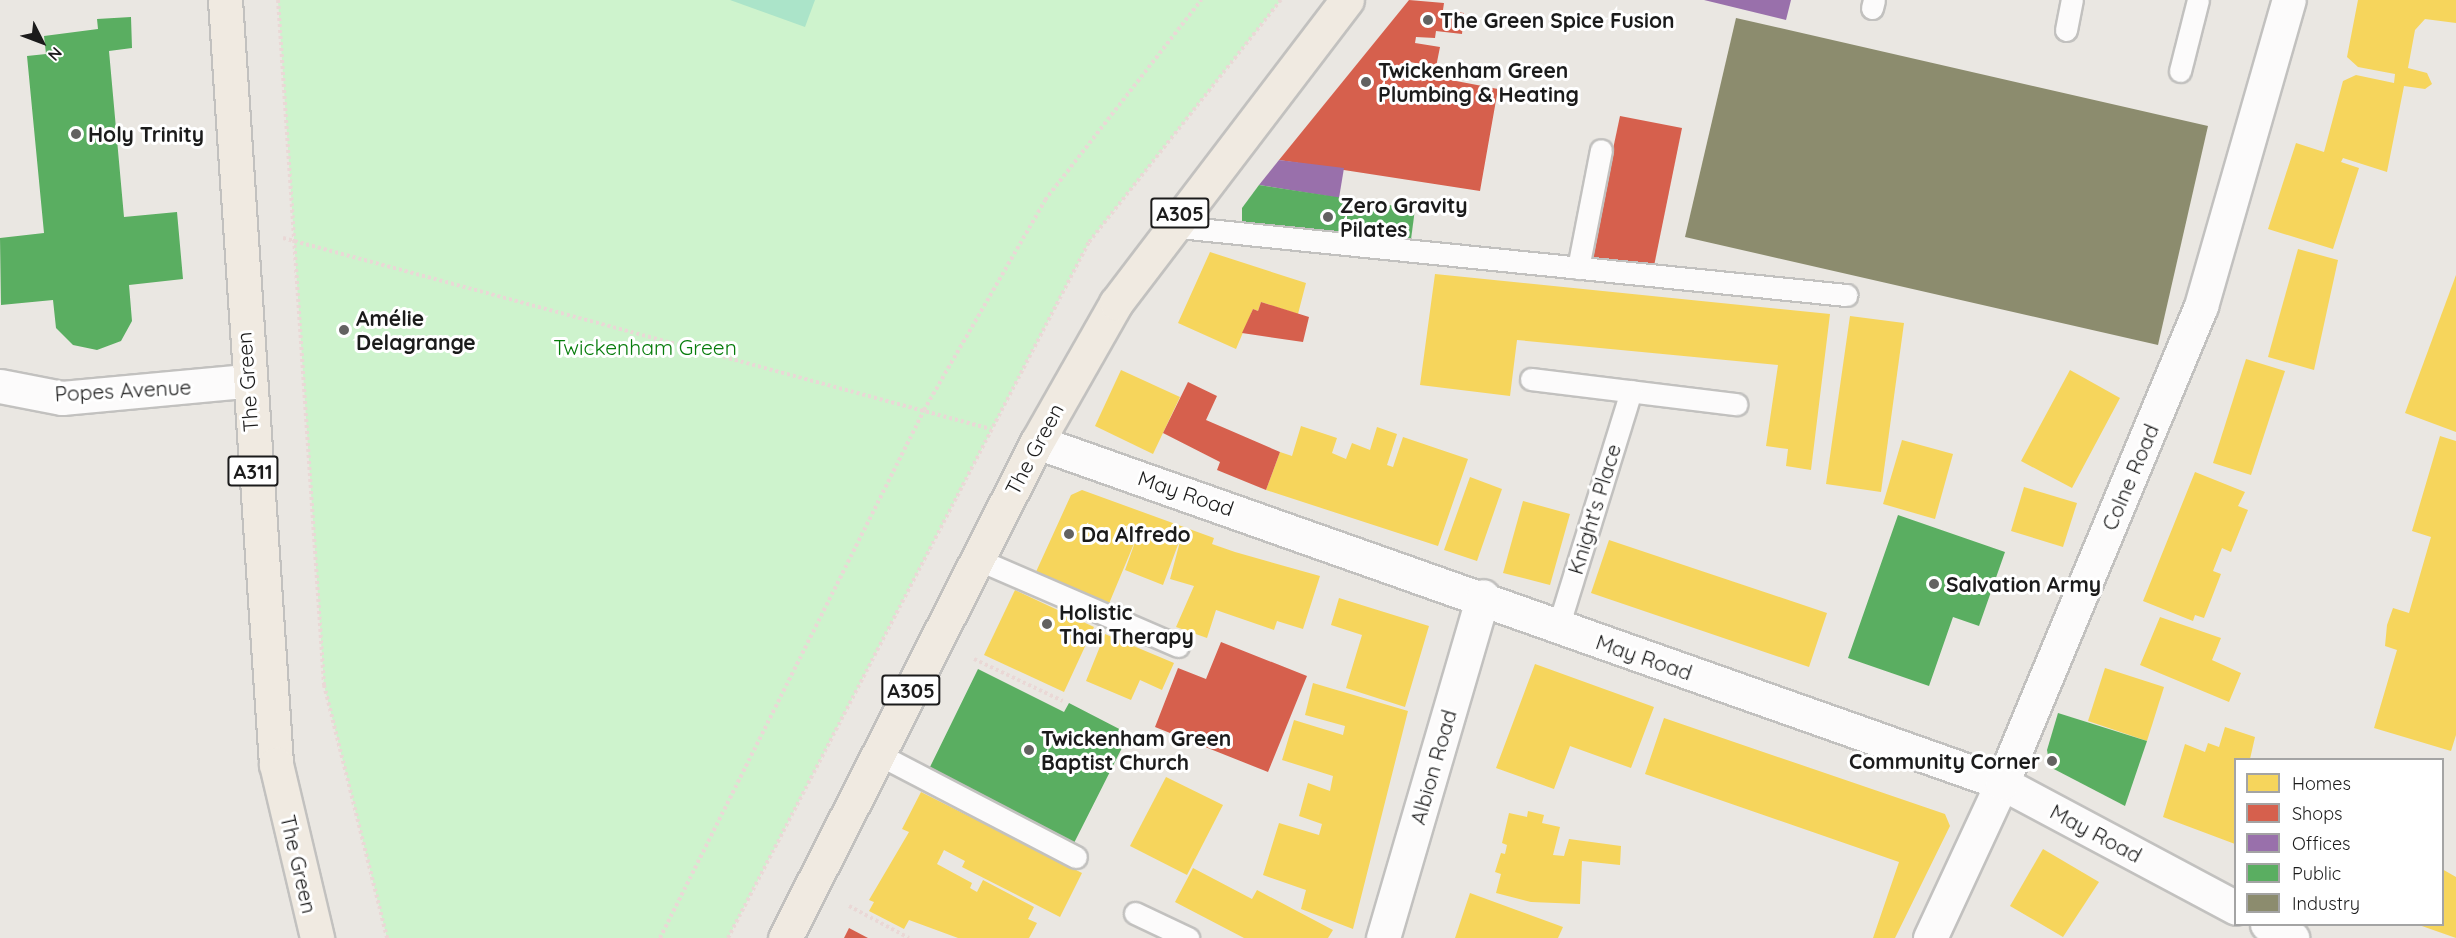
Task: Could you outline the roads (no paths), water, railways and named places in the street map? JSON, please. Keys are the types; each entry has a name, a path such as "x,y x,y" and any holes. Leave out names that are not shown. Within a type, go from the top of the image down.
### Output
{"main road":[{"name":"The Green","path":"225,0 246,381 276,764 317,938"},
{"name":"The Green","path":"785,938 1037,442 1116,303 1169,226 1347,0"}],"street":[{"name":"Colne Road","path":"1930,938 2002,783 2201,306 2289,0"},
{"name":"Popes Avenue","path":"0,386 63,398 246,381"},
{"name":"May Road","path":"1037,442 1483,596 1557,627 2002,783 2234,907"},
{"name":"Albion Road","path":"1383,938 1483,596"},
{"path":"2271,926 2292,938"}],"lane":[{"path":"2066,30 2072,0"},
{"path":"2180,71 2198,0"},
{"path":"1578,268 1600,150"},
{"path":"1169,226 1846,295"},
{"path":"1531,379 1736,404"},
{"name":"Knight's Place","path":"1557,627 1631,392"},
{"path":"977,559 1178,646"},
{"path":"878,754 1076,857"},
{"path":"1135,913 1188,938"}],"place":[{"name":"The Green Spice Fusion","path":"1428,20"},
{"name":"Twickenham Green Plumbing & Heating","path":"1366,82"},
{"name":"Holy Trinity","path":"76,134"},
{"name":"Zero Gravity Pilates","path":"1328,217"},
{"name":"Amélie Delagrange","path":"344,330"},
{"name":"Da Alfredo","path":"1069,534"},
{"name":"Salvation Army","path":"1934,584"},
{"name":"Holistic Thai Therapy","path":"1047,624"},
{"name":"Twickenham Green Baptist Church","path":"1029,750"},
{"name":"Community Corner","path":"2052,761"}],"park label":[{"name":"Twickenham Green","path":"645,347"}]}
